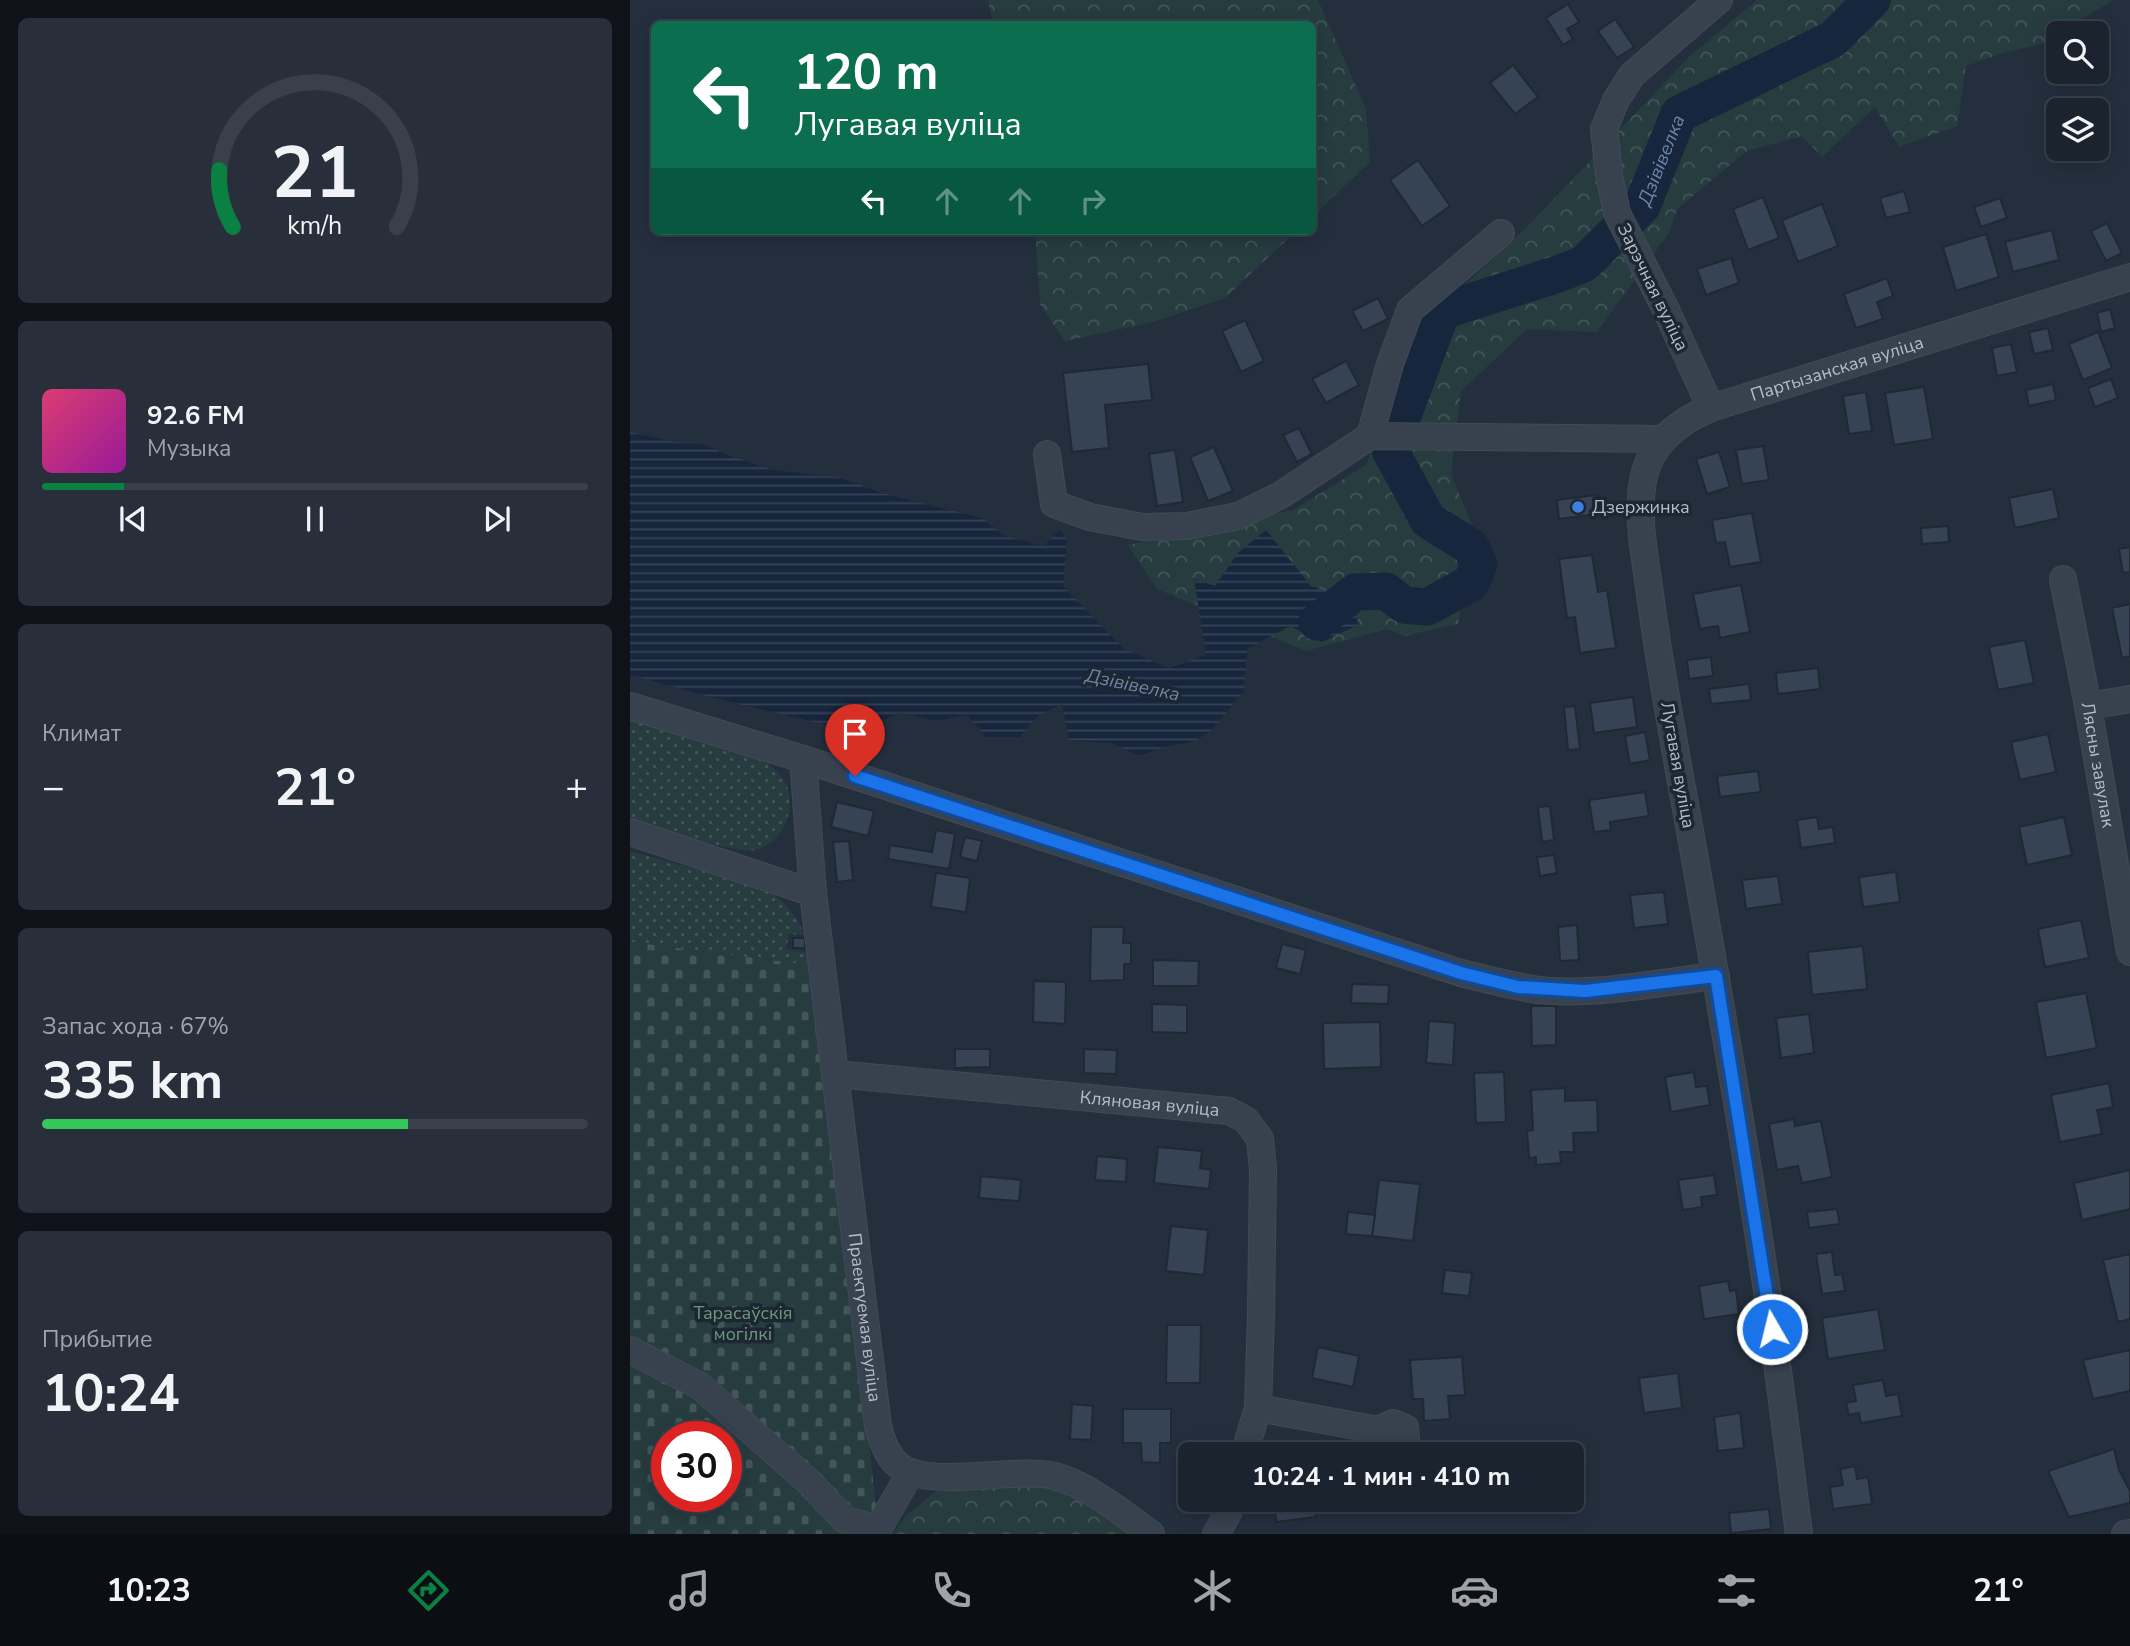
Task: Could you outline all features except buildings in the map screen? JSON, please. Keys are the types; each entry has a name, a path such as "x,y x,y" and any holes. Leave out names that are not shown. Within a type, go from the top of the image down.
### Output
{"street":[{"name":"Зарэчная вуліца","path":"1711,408 1667,312 1616,214 1604,129 1616,100 1632,75 1719,0"},
{"path":"1370,436 1390,364 1410,310 1501,233"},
{"name":"Партызанская вуліца","path":"1644,553 1642,509 1644,478 1650,457 1662,439 1688,418 1711,408 2130,277"},
{"path":"1047,454 1054,504 1090,517 1142,527 1187,526 1238,516 1281,495 1370,436 1662,439"},
{"name":"Лугавая вуліца","path":"1644,553 1765,1278 1800,1534"},
{"name":"Лясны завулак","path":"2063,579 2088,706 2130,952"},
{"path":"2088,706 2130,699"},
{"path":"630,706 803,759 1448,969 1518,987 1585,991 1716,976"},
{"name":"Праектуемая вуліца","path":"803,759 813,893 878,1426 889,1455 911,1472"},
{"path":"630,832 813,893"},
{"name":"Кляновая вуліца","path":"836,1074 1229,1111 1247,1120 1260,1139 1263,1169 1258,1408 1248,1442"},
{"path":"630,1350 700,1385 810,1482 845,1520 878,1529 911,1472 942,1477 1018,1473 1056,1476 1113,1506 1151,1534"},
{"path":"1258,1408 1378,1430"},
{"path":"1216,1534 1228,1512"},
{"path":"2125,1534 2130,1533"}],"green space":[{"path":"988,0 1318,0 1366,109 1370,162 1316,213 1316,21 992,21"},
{"path":"1757,0 2113,0 2079,21 2046,21 2046,42 2042,44 2009,51 1966,66 1957,126 1899,147 1875,107 1822,157 1802,136 1747,151 1677,209 1669,233 1597,332 1527,329 1461,391 1451,474 1472,525 1458,624 1404,636 1387,629 1306,651 1157,589 1128,545 1293,510 1366,465 1415,331 1528,226 1690,56"},
{"path":"1035,235 1292,235 1225,298 1153,322 1065,341 1040,304"},
{"path":"630,716 762,759 769,764 780,775 790,795 787,818 778,836 762,848 745,850 713,844 630,820"},
{"path":"630,851 769,891 792,913 804,935 789,934 786,949 806,952 808,965 630,942"},
{"name":"Тарасаўскія могілкі","path":"630,942 808,965 833,1117 879,1534 630,1534"},
{"path":"977,1482 1049,1486 1086,1502 1134,1534 892,1534 906,1516 935,1492"}],"water":[{"path":"630,432 675,442 700,443 772,470 839,477 882,493 982,518 1005,536 1044,546 1060,529 1067,540 1063,586 1124,649 1169,668 1206,655 1194,579 1215,586 1238,553 1266,530 1311,586 1330,592 1355,592 1358,625 1322,642 1290,626 1247,649 1244,691 1212,730 1195,741 1164,747 1140,756 1111,743 1069,741 1062,704 1038,716 1020,737 986,737 967,715 938,721 900,713 857,732 718,699 630,675"}],"waterway":[{"name":"Дзівівелка","path":"1400,423 1442,311 1584,264 1642,206 1679,114 1833,39 1872,0"},
{"name":"Дзівівелка","path":"1317,622 1355,592 1386,591 1404,605 1427,607 1471,583 1479,564 1471,547 1428,520 1390,450 1393,443"}],"place":[{"name":"Дзержинка","path":"1578,507"}],"route":[{"path":"855,776 1461,973 1518,987 1585,991 1716,976 1772,1329"}]}
